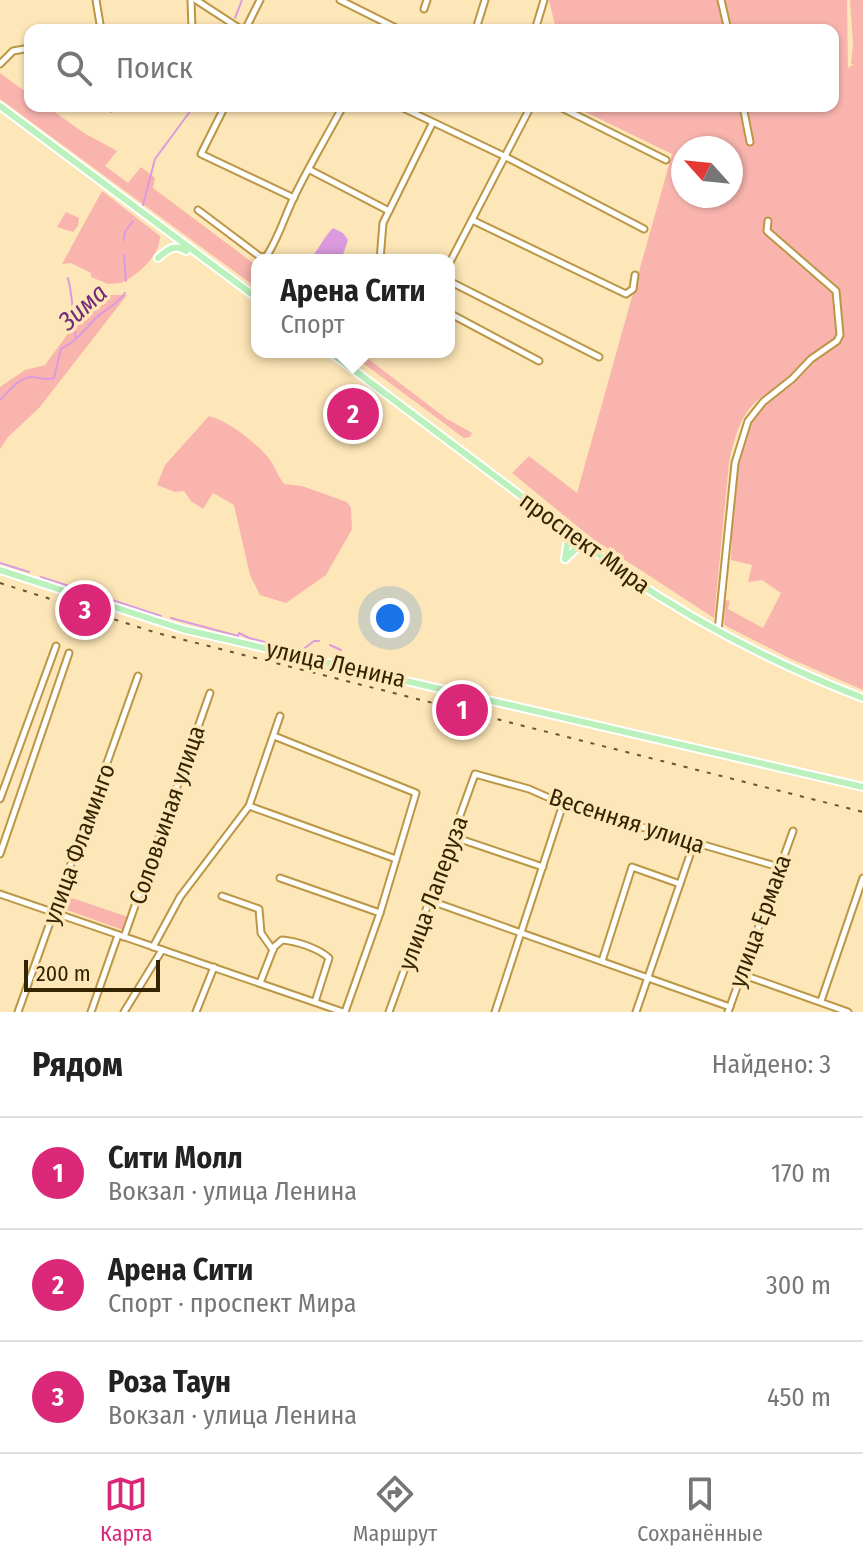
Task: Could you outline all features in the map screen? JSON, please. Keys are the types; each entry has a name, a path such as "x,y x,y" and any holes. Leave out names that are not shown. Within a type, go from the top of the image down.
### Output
{"main road":[{"path":"0,106 251,294"},
{"path":"146,217 166,238 158,258"},
{"path":"158,258 173,238"},
{"path":"158,258 169,248 178,247 208,263"},
{"name":"проспект Мира","path":"344,358 545,515 665,602 821,682 863,698"},
{"path":"545,515 568,539 564,560"},
{"path":"564,560 576,538"},
{"path":"564,560 578,547 606,560"},
{"name":"улица Ленина","path":"0,570 182,629 863,787"}],"street":[{"path":"96,0 100,24"},
{"path":"192,24 194,0 234,24"},
{"path":"247,24 260,0"},
{"path":"340,0 388,24"},
{"path":"424,9 427,0"},
{"path":"478,24 485,0"},
{"path":"537,24 544,0"},
{"path":"721,0 727,24"},
{"path":"0,64 13,51 24,49"},
{"path":"222,112 201,154 294,198"},
{"path":"268,254 340,112"},
{"path":"410,112 506,157 644,229"},
{"path":"454,254 528,112"},
{"path":"571,112 666,160"},
{"path":"744,112 750,142"},
{"path":"380,254 383,223 432,124"},
{"path":"310,170 389,211"},
{"path":"198,210 256,254"},
{"path":"472,220 626,294 633,289 635,275"},
{"path":"718,631 740,439 748,421 763,402 811,359 837,341 840,335 836,291 790,249 775,240 767,231 768,221"},
{"path":"455,284 599,357"},
{"path":"455,316 539,361"},
{"path":"0,799 56,646"},
{"path":"0,854 69,653"},
{"name":"улица Фламинго","path":"18,1012 138,676"},
{"name":"Соловьиная улица","path":"91,1012 210,693"},
{"path":"153,947 180,897 249,806 280,716"},
{"path":"0,894 340,1012 380,913 416,793 274,736"},
{"name":"Весенняя улица","path":"475,774 529,789 563,804 779,867"},
{"name":"улица Лаперуза","path":"389,1012 475,774"},
{"path":"495,1012 563,804"},
{"path":"249,806 396,859"},
{"name":"улица Ермака","path":"729,1009 793,831"},
{"path":"454,837 543,867"},
{"path":"636,1012 694,843"},
{"path":"602,961 632,867 680,884"},
{"path":"280,878 380,913"},
{"path":"821,1001 863,878"},
{"path":"222,896 259,909 261,933 273,950"},
{"path":"431,901 648,977 729,1009"},
{"path":"260,983 273,950 279,941 286,940 328,955 314,1002"},
{"path":"124,1012 162,950"},
{"path":"196,1012 214,967"},
{"path":"741,974 848,1012"}],"shaded area":[{"path":"549,0 847,0 848,68 854,64 851,64 850,0 863,0 863,690 791,659 724,625 725,600 730,601 728,609 763,628 781,593 762,580 748,582 752,565 731,560 734,490 742,438 754,414 777,389 749,410 735,440 729,463 714,618 593,539 512,473 529,456 577,493 671,158 671,208 743,208 743,136 671,136 671,154 585,112 839,112 839,24 555,24"},
{"path":"0,73 24,91 24,112 54,112 117,151 105,166 128,183 141,167 155,178 153,188 251,262 251,284 0,99"},
{"path":"102,191 160,236 156,251 147,264 121,283 108,284 71,263 62,264"},
{"path":"66,212 79,218 73,232 57,227"},
{"path":"333,228 343,233 348,240 343,254 314,254"},
{"path":"107,295 127,295 39,408 8,437 0,449 0,387 25,370 45,365 83,313"},
{"path":"356,358 367,358 447,419 472,433 464,438"},
{"path":"209,416 233,427 255,444 269,459 284,484 302,486 347,502 351,508 352,529 326,575 286,603 260,595 250,575 234,505 213,493 203,509 191,501 184,491 175,492 157,485 165,465"},
{"path":"69,897 128,917 123,930 64,909"}],"waterway":[{"name":"Зима","path":"235,18 242,0"},
{"name":"Зима","path":"143,205 155,159 190,112"},
{"name":"Зима","path":"124,240 125,232 133,221"},
{"name":"Зима","path":"124,255 126,281"},
{"path":"68,278 76,339"},
{"name":"Зима","path":"0,400 28,377 54,378 61,349 125,293"},
{"path":"0,563 29,572"},
{"path":"41,577 161,616"},
{"path":"171,618 301,651 314,641 319,641"},
{"path":"330,645 341,650"}],"railway":[{"path":"0,583 157,633 863,812"}],"place":[{"name":"Арена Сити","path":"353,414"},
{"name":"Роза Таун","path":"85,610"},
{"name":"Сити Молл","path":"462,710"}]}
